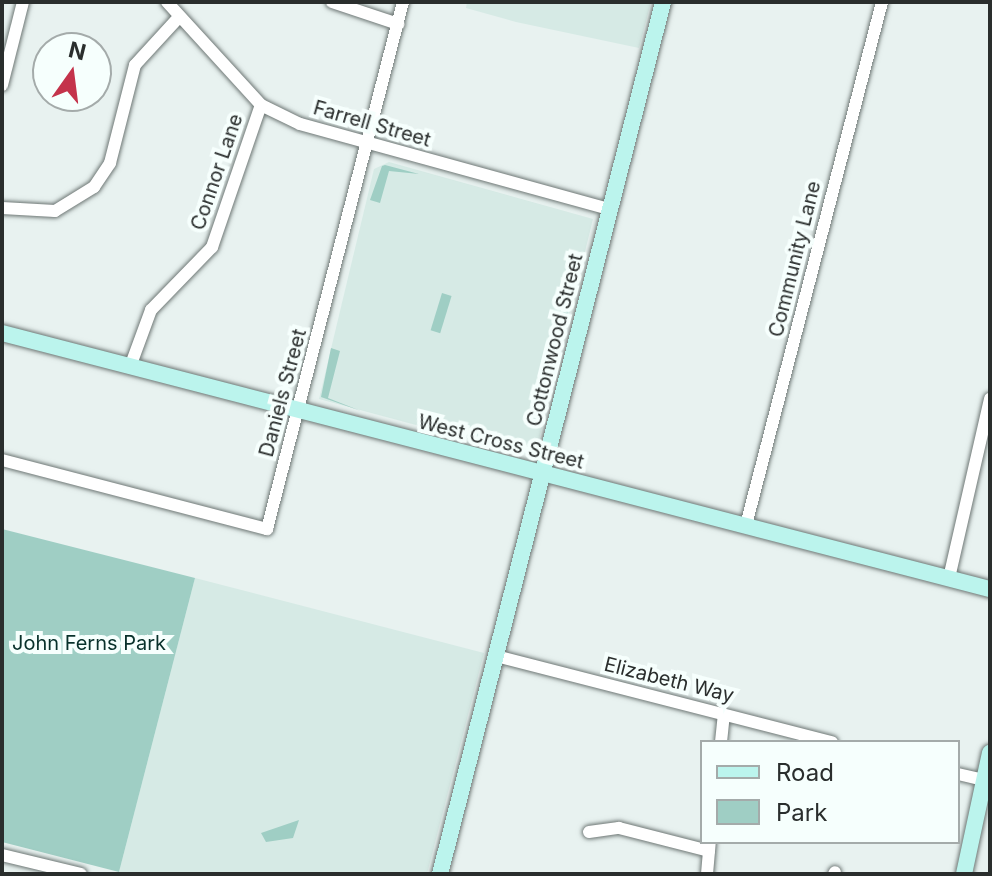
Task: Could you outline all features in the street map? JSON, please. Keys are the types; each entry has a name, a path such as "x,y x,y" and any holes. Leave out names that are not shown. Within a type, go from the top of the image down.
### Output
{"street":[{"path":"2,85 23,2"},
{"name":"Farrell Street","path":"167,2 261,105 367,145 609,209"},
{"path":"332,2 398,24"},
{"name":"Daniels Street","path":"2,460 267,529 403,2"},
{"name":"Cottonwood Street","path":"440,874 663,2"},
{"name":"Community Lane","path":"746,525 882,2"},
{"path":"2,208 55,211 94,187 110,163 135,65 179,17"},
{"name":"Connor Lane","path":"130,367 151,310 212,247 261,105"},
{"name":"West Cross Street","path":"2,333 990,589"},
{"path":"949,578 990,399"},
{"name":"Elizabeth Way","path":"496,656 824,740"},
{"path":"721,740 724,715"},
{"path":"964,874 990,753"},
{"path":"960,774 983,780"},
{"path":"589,832 619,828 710,846 707,874"},
{"path":"2,855 81,874"}],"shaded area":[{"path":"467,2 651,2 639,48 516,22 466,8"},
{"path":"389,162 593,219 538,444 528,455 319,399 374,169"},
{"path":"195,578 484,653 427,874 119,872"}],"green space":[{"path":"382,166 419,174 389,171 380,203 370,200"},
{"path":"565,274 577,277 546,398 534,395 542,394 572,279"},
{"path":"442,293 452,296 440,333 431,330"},
{"path":"331,348 340,351 328,398 361,411 321,397"},
{"name":"John Ferns Park","path":"2,529 195,578 119,872 2,842"},
{"path":"299,820 293,838 266,842 261,833"}]}
